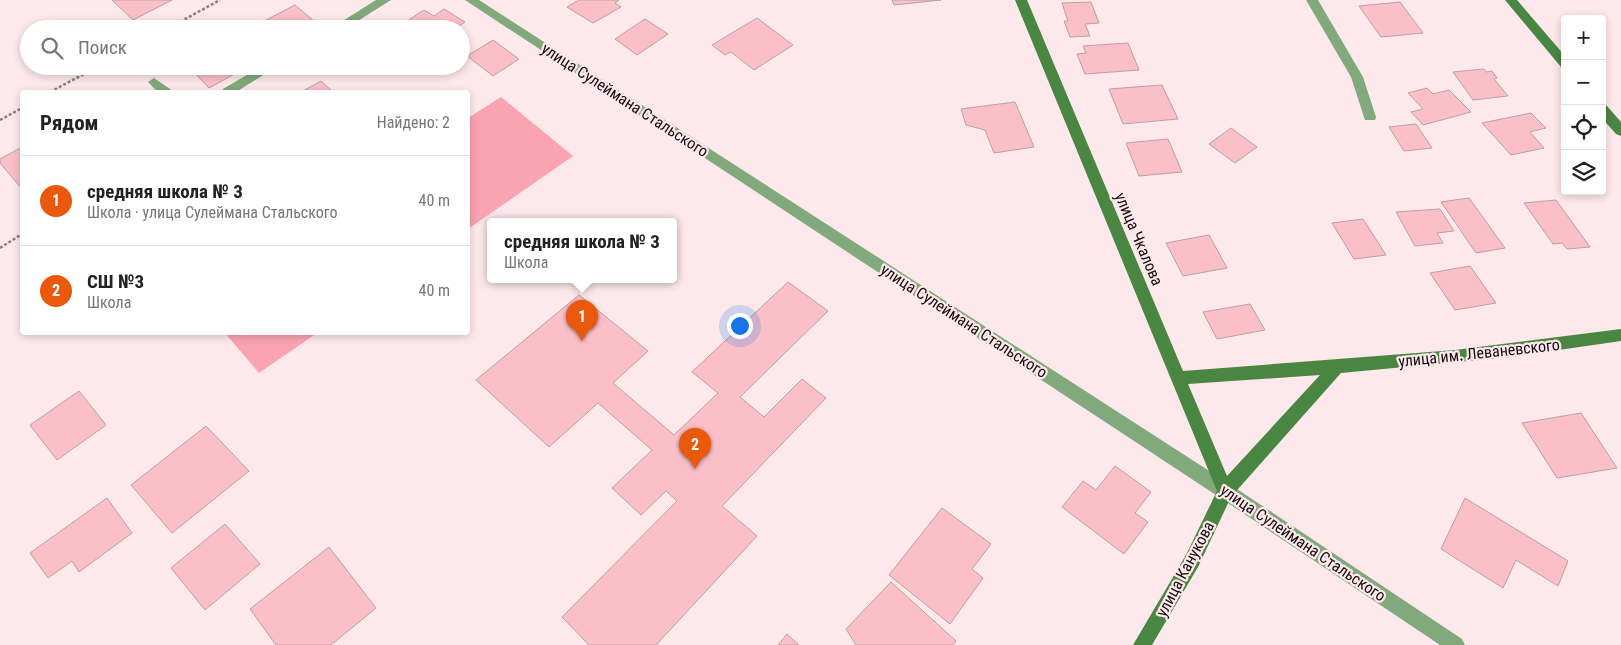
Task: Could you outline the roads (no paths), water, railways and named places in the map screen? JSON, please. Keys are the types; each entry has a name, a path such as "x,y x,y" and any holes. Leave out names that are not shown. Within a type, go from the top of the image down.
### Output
{"street":[{"path":"351,20 385,0"},
{"name":"улица Сулеймана Стальского","path":"471,0 1225,491 1456,645"},
{"name":"улица Чкалова","path":"1021,0 1225,491"},
{"path":"1312,0 1357,77 1370,117"},
{"path":"1512,0 1562,60"},
{"path":"230,90 256,75"},
{"path":"154,82 164,90"},
{"path":"1606,114 1621,131"},
{"name":"улица им. Леваневского","path":"1178,378 1337,367 1562,345 1621,335"},
{"path":"1225,491 1337,367"},
{"name":"улица Канукова","path":"1142,645 1192,561 1225,491"}],"place":[{"name":"средняя школа № 3","path":"582,341"},
{"name":"СШ №3","path":"695,469"}]}
